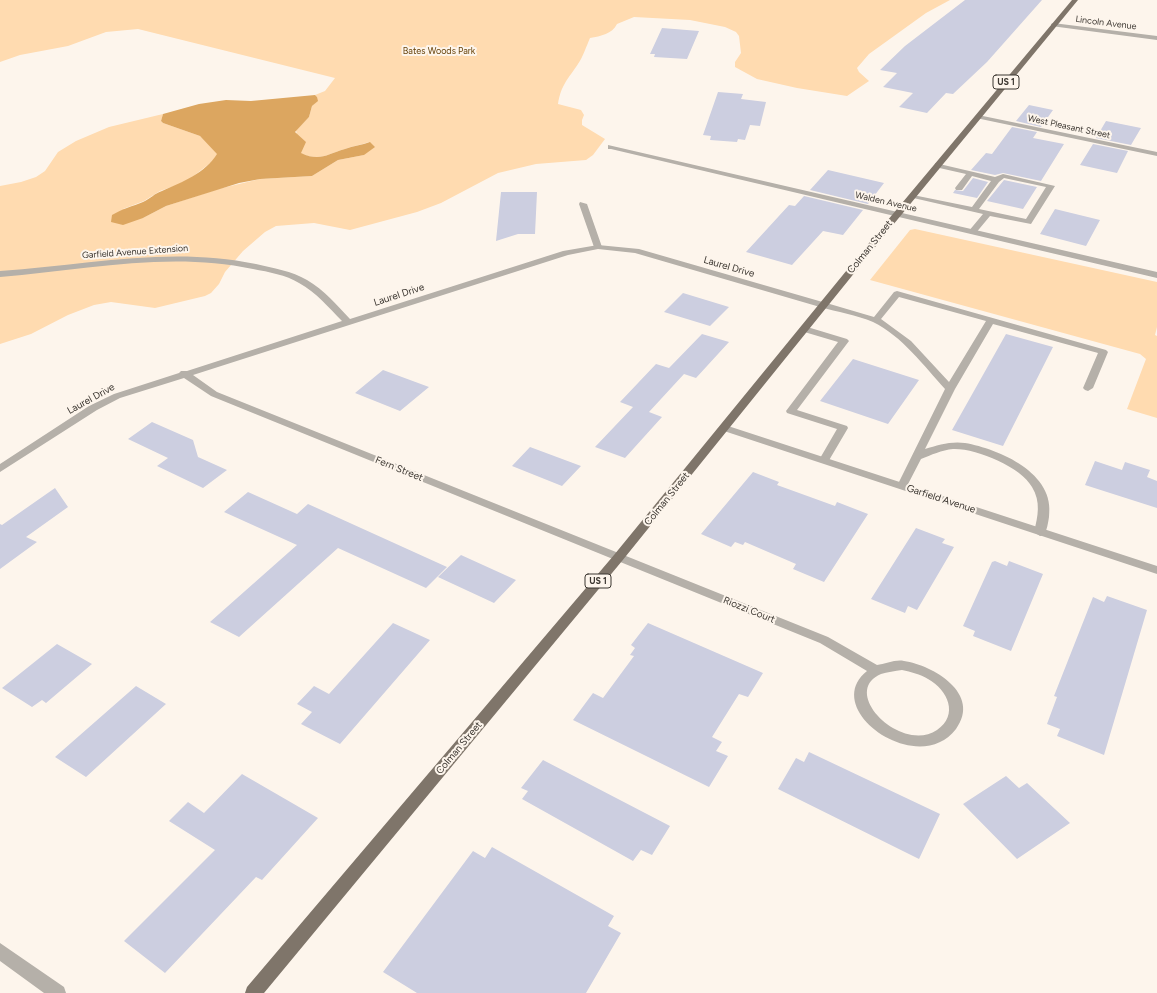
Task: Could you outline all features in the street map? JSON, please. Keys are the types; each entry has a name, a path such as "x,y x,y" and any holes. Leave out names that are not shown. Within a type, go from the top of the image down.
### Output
{"main road":[{"name":"Colman Street","path":"253,993 618,558 725,428 896,215 913,197 1075,0"}],"street":[{"name":"Lincoln Avenue","path":"1053,25 1157,38"},
{"name":"West Pleasant Street","path":"978,117 1157,154"},
{"name":"Walden Avenue","path":"611,147 1157,275"},
{"path":"938,165 996,180"},
{"path":"959,188 971,173"},
{"path":"913,197 948,202 974,210 1028,222 1051,186 1003,176 996,180 974,210"},
{"path":"583,204 598,247"},
{"path":"972,232 988,213"},
{"name":"Laurel Drive","path":"0,469 99,405 117,396 184,373 349,323 566,253 598,247 636,252 876,320 909,342 950,389"},
{"name":"Garfield Avenue Extension","path":"0,274 151,259 188,257 222,259 255,266 304,282 323,297 349,323"},
{"path":"876,320 897,294 1103,352 1088,388"},
{"path":"902,486 950,389 991,320"},
{"path":"804,329 844,341 791,411 843,428 824,460"},
{"name":"Fern Street","path":"184,373 214,394 618,558"},
{"name":"Garfield Avenue","path":"725,428 1157,570"},
{"path":"918,456 936,449 955,446 980,450 1000,458 1022,472 1036,485 1044,507 1040,532"},
{"name":"Riozzi Court","path":"618,558 824,640 875,670"},
{"path":"902,665 917,668 931,674 944,683 952,694 956,706 956,717 951,728 942,735 927,740 910,740 893,735 878,727 866,715 860,702 860,689 866,678 875,670 888,666 902,665"},
{"path":"0,951 58,993"}],"green space":[{"name":"Bates Woods Park","path":"0,0 950,0 926,13 869,54 857,68 859,72 869,81 847,96 797,88 757,79 735,67 735,62 741,53 739,36 736,32 725,27 690,20 634,17 617,24 606,34 590,38 578,64 565,82 561,92 558,104 581,110 584,115 582,125 605,139 593,155 586,160 536,164 498,173 441,203 417,212 350,230 314,223 276,226 265,232 243,251 225,272 219,284 211,293 205,296 155,308 111,302 94,305 68,315 31,334 0,344 0,186 21,182 36,177 45,171 58,152 76,141 109,127 163,114 161,121 163,123 200,136 218,153 214,160 186,182 160,191 144,201 123,209 143,218 166,206 218,189 260,179 312,176 338,160 364,155 369,142 318,157 307,156 300,153 296,130 309,117 312,106 317,101 317,97 315,95 325,91 335,78 138,29 106,32 68,46 20,55 0,62"},
{"path":"915,229 1157,282 1157,327 1155,335 1157,336 1157,418 1127,409 1146,359 1140,354 870,280 910,230"}],"shaded area":[{"path":"315,95 318,101 312,106 309,117 295,132 306,142 301,153 308,156 319,157 370,142 375,147 364,155 338,160 312,176 260,179 239,183 166,206 143,218 123,225 111,222 112,215 143,202 157,193 200,172 217,154 200,136 163,123 161,121 163,114 199,104 226,100 251,101"}],"building":[{"path":"965,0 1042,0 987,62 953,94 946,93 927,113 899,107 913,93 883,87 897,73 880,70 905,46"},
{"path":"662,28 699,31 687,59 654,57 655,54 650,54"},
{"path":"718,92 743,94 741,99 766,102 760,126 750,125 745,140 738,139 737,142 710,140 711,136 703,135"},
{"path":"1029,105 1053,110 1041,127 1016,121"},
{"path":"1106,121 1141,128 1131,145 1096,138"},
{"path":"1012,127 1037,132 1033,138 1064,144 1041,181 1003,173 995,175 971,170 986,153 992,154"},
{"path":"1093,144 1128,151 1117,173 1080,165"},
{"path":"828,170 884,183 868,204 810,190"},
{"path":"973,178 988,182 977,198 953,193 955,190 963,191"},
{"path":"1004,180 1037,187 1023,209 987,201"},
{"path":"501,192 537,192 535,234 518,234 496,241"},
{"path":"804,196 863,210 843,235 823,231 792,265 746,252 789,205 795,206"},
{"path":"1055,209 1100,220 1086,246 1040,234"},
{"path":"683,293 729,307 710,326 664,312"},
{"path":"702,334 729,342 696,378 684,374 649,412 662,417 625,458 595,447 633,407 620,402 656,364 669,368"},
{"path":"1006,334 1053,347 1003,446 952,430"},
{"path":"853,359 919,380 888,424 820,401"},
{"path":"383,370 429,387 400,411 355,393"},
{"path":"152,422 193,440 198,457 227,470 203,488 157,466 168,458 128,439"},
{"path":"530,447 581,466 562,486 512,466"},
{"path":"1095,461 1122,470 1125,462 1150,470 1147,477 1157,481 1157,508 1085,485"},
{"path":"753,472 779,482 777,485 835,506 837,502 868,514 824,582 793,569 796,564 745,542 743,545 735,542 731,547 701,534"},
{"path":"55,488 68,507 26,537 37,542 0,569 0,524 2,525"},
{"path":"248,492 297,514 308,504 447,567 426,588 338,548 239,637 210,622 297,545 224,512"},
{"path":"916,528 945,539 942,543 954,547 917,610 908,606 905,613 871,599"},
{"path":"461,555 516,580 494,603 438,577"},
{"path":"995,561 1007,566 1009,561 1043,574 1011,651 973,636 975,631 963,626 992,562"},
{"path":"1107,596 1147,610 1104,755 1057,736 1060,729 1047,724 1057,697 1054,696 1093,597 1104,602"},
{"path":"393,623 430,640 340,744 301,724 312,712 297,704 314,686 329,694"},
{"path":"648,623 763,673 748,697 739,694 712,737 722,742 716,751 728,756 709,787 573,720 593,693 603,698 634,656 630,655 635,648 631,645"},
{"path":"57,644 92,664 46,703 42,700 32,707 2,688"},
{"path":"136,686 166,704 86,777 55,757"},
{"path":"809,752 940,814 919,859 778,789 796,758 804,762"},
{"path":"543,760 670,826 652,855 641,850 633,861 522,799 528,791 521,788"},
{"path":"242,774 318,818 262,880 256,877 165,973 124,941 215,850 169,821 188,802 204,813"},
{"path":"1006,776 1019,788 1027,783 1070,823 1017,859 963,804"},
{"path":"492,847 614,916 608,926 621,933 586,993 417,993 383,972 473,851 485,858"}]}
